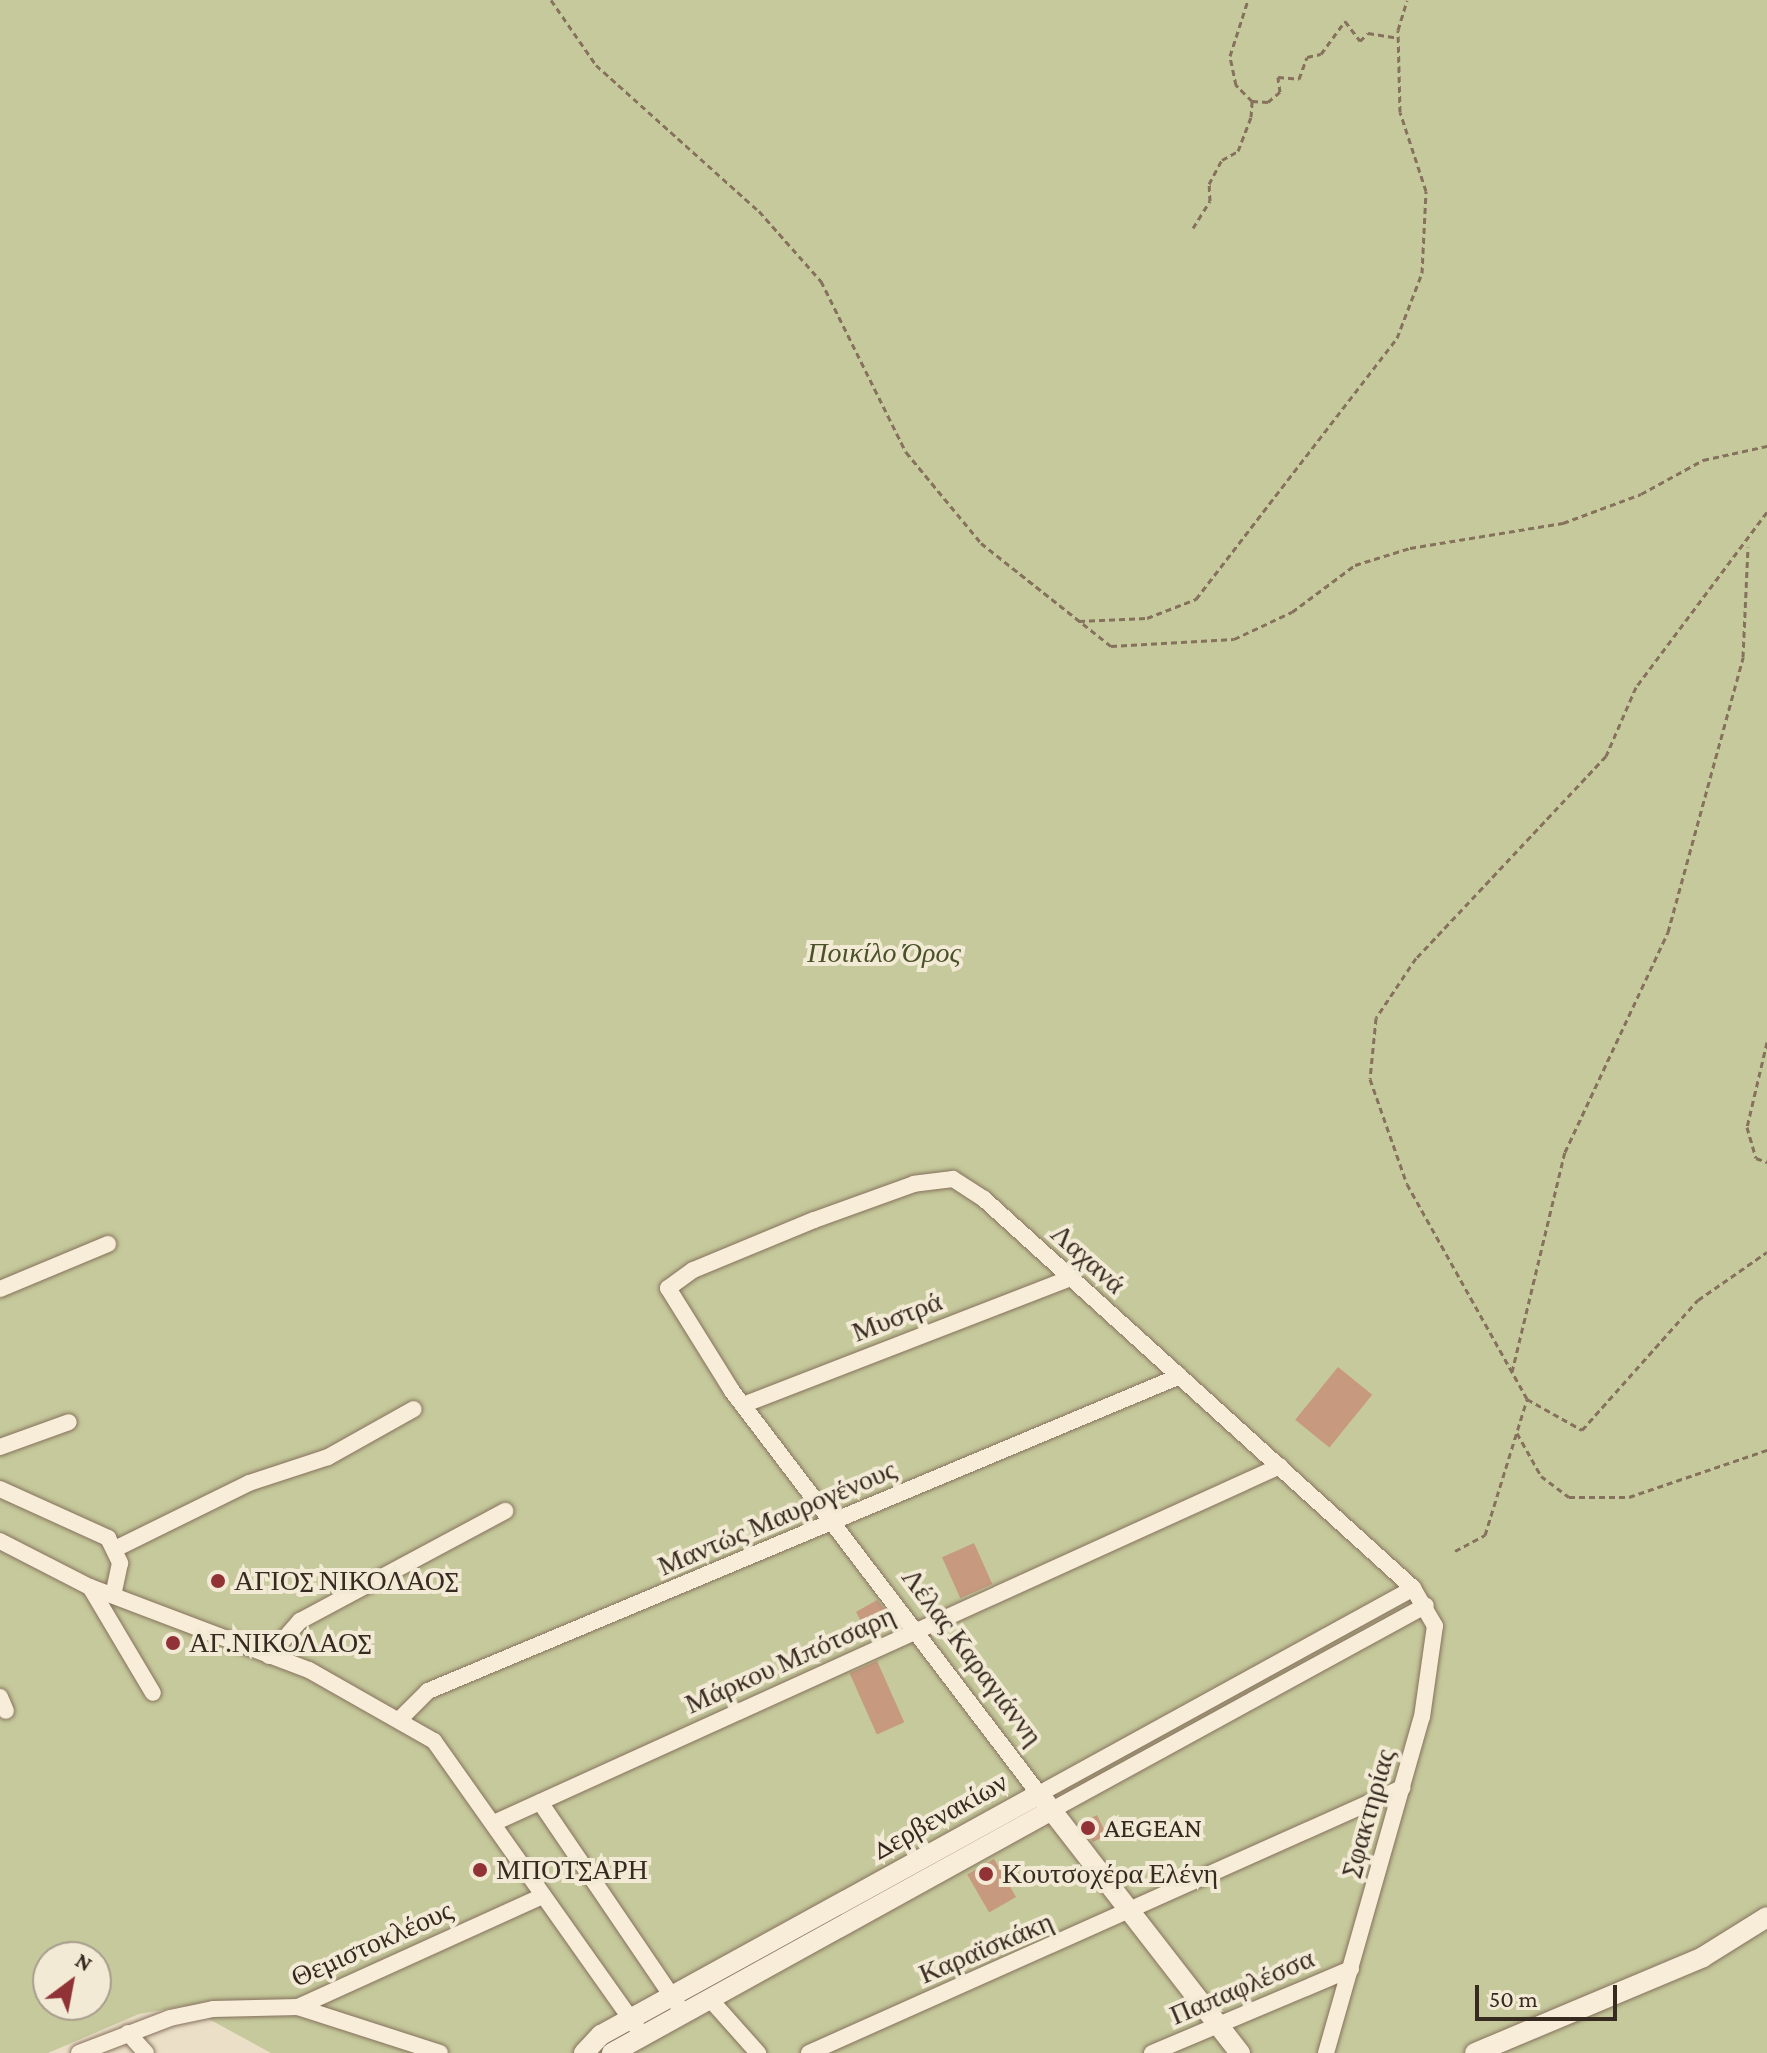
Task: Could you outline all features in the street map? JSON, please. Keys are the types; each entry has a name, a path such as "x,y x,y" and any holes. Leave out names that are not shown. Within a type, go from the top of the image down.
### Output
{"street":[{"name":"Λαχανά","path":"668,1288 693,1270 814,1220 943,1179 969,1187 1413,1588"},
{"path":"0,1289 108,1244"},
{"name":"Μυστρά","path":"743,1405 1070,1278"},
{"name":"Λέλας Καραγιάννη","path":"668,1288 743,1405 919,1630 1045,1802 1135,1911 1240,2053"},
{"name":"Μαντώς Μαυρογένους","path":"402,1717 428,1691 1180,1376"},
{"path":"117,1548 249,1483 328,1457 414,1409"},
{"path":"0,1447 69,1422"},
{"name":"Μάρκου Μπότσαρη","path":"496,1822 1280,1466"},
{"path":"0,1489 94,1530 117,1548"},
{"path":"269,1656 300,1621 505,1511"},
{"path":"0,1541 90,1587 269,1656 402,1717 434,1741 496,1822 543,1896 636,2027"},
{"path":"113,1595 117,1548"},
{"path":"90,1587 153,1693"},
{"name":"Σφακτηρίας","path":"1326,2053 1402,1788 1434,1647 1435,1626 1426,1605 1413,1588"},
{"name":"Δερβενακίων","path":"677,2004 709,1998 1413,1588"},
{"name":"Δερβενακίων","path":"584,2053 1045,1802 1426,1605"},
{"name":"Καραϊσκάκη","path":"809,2053 1135,1911 1402,1788"},
{"path":"540,1802 677,2004"},
{"name":"Θεμιστοκλέους","path":"79,2053 128,2033 213,2009 298,2007 543,1896"},
{"path":"1475,2053 1703,1957 1767,1917"},
{"name":"Παπαφλέσσα","path":"1152,2053 1351,1969"},
{"path":"709,1998 758,2053"},
{"path":"298,2007 411,2049 440,2053"},
{"name":"Δερβενακίων","path":"612,2053 636,2027"},
{"path":"128,2033 146,2053"}],"path":[{"path":"551,0 596,65 759,211 821,281 906,452 981,543 1111,646 1234,639 1292,612 1355,565 1410,548 1563,523 1641,494 1703,460 1767,446"},
{"path":"1248,0 1230,56 1236,85 1252,101 1268,102 1280,92 1278,77 1299,79 1307,57 1321,54 1345,21 1360,41 1368,33 1398,38"},
{"path":"1079,621 1147,618 1196,599 1397,338 1422,273 1426,191 1400,112 1398,38 1407,0"},
{"path":"1193,228 1210,201 1209,184 1222,160 1238,151 1252,101"},
{"path":"1767,512 1748,544 1636,687 1606,756 1416,958 1376,1018 1370,1079 1407,1184 1527,1399 1582,1430 1698,1300 1767,1252"},
{"path":"1512,1372 1565,1152 1668,932 1743,657 1748,544"},
{"path":"1767,1042 1747,1127 1756,1158 1767,1162"},
{"path":"1455,1551 1485,1535 1527,1399"},
{"path":"1517,1433 1541,1476 1569,1497 1629,1497 1767,1450"}],"green space":[{"name":"Ποικίλο Όρος","path":"0,0 1767,0 1767,2053 271,2053 185,2006 139,2014 48,2053 0,2053"}],"building":[{"path":"1338,1367 1372,1395 1329,1448 1295,1420"},
{"path":"974,1543 992,1584 960,1598 942,1557"},
{"path":"877,1600 888,1613 886,1631 870,1638 856,1612"},
{"path":"877,1661 904,1722 877,1734 850,1673"},
{"path":"1097,1815 1107,1835 1093,1842 1079,1824"},
{"path":"994,1859 1016,1897 989,1913 967,1874"}],"place":[{"name":"ΑΓΙΟΣ ΝΙΚΟΛΑΟΣ","path":"218,1581"},
{"name":"ΑΓ.ΝΙΚΟΛΑΟΣ","path":"173,1643"},
{"name":"AEGEAN","path":"1088,1828"},
{"name":"ΜΠΟΤΣΑΡΗ","path":"480,1870"},
{"name":"Κουτσοχέρα Ελένη","path":"986,1874"}]}
